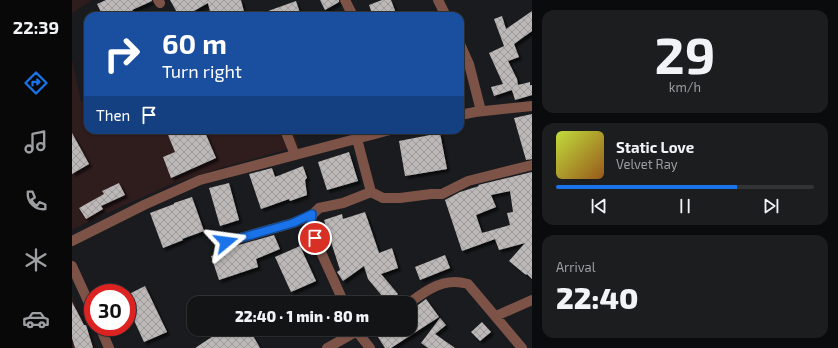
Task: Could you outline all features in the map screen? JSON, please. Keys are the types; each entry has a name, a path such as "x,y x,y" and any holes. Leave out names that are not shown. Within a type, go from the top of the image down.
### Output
{"street":[{"path":"345,0 351,12"},
{"path":"438,0 444,12"},
{"path":"464,53 469,64 481,112"},
{"path":"464,114 531,109"},
{"path":"287,134 295,155"},
{"path":"72,241 200,180 375,134"},
{"path":"357,139 371,192"},
{"path":"226,242 293,223 312,214 319,208 344,202 371,192 383,198 442,194 468,181 532,164"},
{"path":"312,214 310,228 341,296"},
{"path":"72,266 84,292"},
{"path":"417,298 441,284 456,282 468,284 522,348"},
{"path":"496,316 532,300"},
{"path":"104,336 109,348"},
{"path":"327,348 348,336"},
{"path":"362,336 370,348"}],"shaded area":[{"path":"72,0 92,0 72,13"},
{"path":"72,59 81,102 84,101 84,134 294,134 299,146 172,184 72,230"},
{"path":"72,296 84,322 84,336 90,336 96,348 72,348"}],"building":[{"path":"106,0 152,0 132,10 133,12 101,12 97,4"},
{"path":"170,0 241,0 244,12 210,12 208,3 192,12 177,12"},
{"path":"320,0 339,0 339,2 325,10"},
{"path":"382,0 391,0 396,12 372,12 369,5"},
{"path":"296,1 300,12 265,12"},
{"path":"532,11 532,31 514,44 519,57 508,61 517,79 518,85 530,82 530,85 532,85 532,95 515,100 512,90 494,96 491,87 503,84 489,53 504,46 494,19 502,16 506,29"},
{"path":"532,114 532,159 526,160 514,118"},
{"path":"72,133 89,164 72,174"},
{"path":"168,134 206,134 216,158 171,178 163,157 175,152"},
{"path":"440,134 447,169 405,176 399,141"},
{"path":"349,152 358,181 327,190 318,162"},
{"path":"303,166 307,178 305,180 307,195 290,201 289,199 261,209 249,174 272,168 275,177"},
{"path":"532,172 532,279 509,261 525,243 499,250 495,239 462,251 445,200 460,192 479,186 478,185","holes":["510,191 513,212 507,213 510,225 482,233 476,215 496,207 491,195"]},
{"path":"119,183 125,195 101,206 103,209 86,219 79,208 104,194 102,191"},
{"path":"229,183 239,220 220,226 209,188"},
{"path":"192,197 204,231 163,248 150,213"},
{"path":"365,212 379,253 392,248 398,268 381,274 398,294 396,296 382,296 368,279 364,266 343,281 337,272 340,270 324,220 342,214 343,219"},
{"path":"274,235 280,249 256,259 258,267 219,280 211,256 220,253 217,246 220,245 224,248 228,248"},
{"path":"300,246 316,281 291,292 275,257"},
{"path":"445,255 450,268 420,280 415,267"},
{"path":"145,286 167,332 144,342 136,325 136,290"},
{"path":"426,299 439,317 417,331 417,306"},
{"path":"72,302 84,325 84,336 89,336 93,348 75,348 72,338"},
{"path":"440,318 446,325 435,334 455,348 428,348 421,343"},
{"path":"482,322 491,332 480,341 471,332"},
{"path":"213,336 253,336 260,348 195,348"},
{"path":"377,336 410,336 391,348 385,348"}],"route":[{"path":"226,242 293,223 312,214 310,228 315,238"}]}
